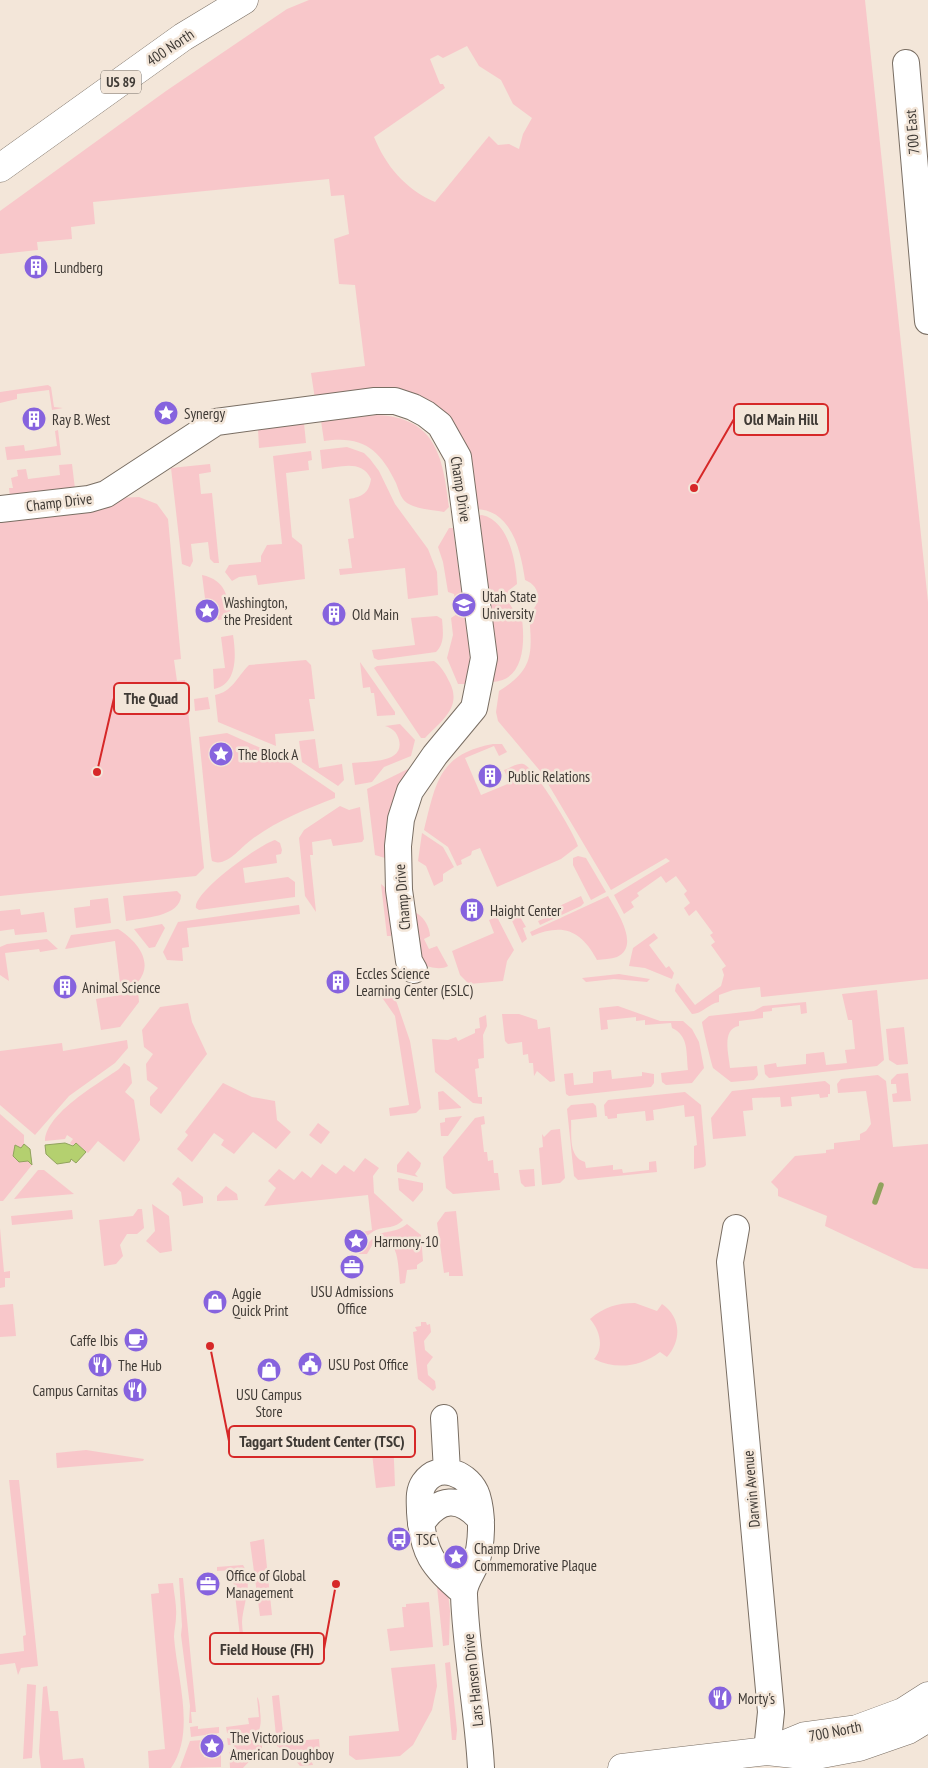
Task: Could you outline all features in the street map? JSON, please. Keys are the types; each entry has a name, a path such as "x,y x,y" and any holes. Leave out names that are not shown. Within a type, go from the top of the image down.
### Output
{"main road":[{"name":"400 North","path":"0,168 183,37 244,0"},
{"name":"700 North","path":"767,1751 805,1736 857,1729 903,1712 928,1696"},
{"name":"700 North","path":"622,1768 767,1751 811,1756 859,1747 908,1730 928,1718"}],"street":[{"name":"700 East","path":"906,63 928,322"},
{"name":"Champ Drive","path":"0,509 89,500 106,494 216,422 375,401 395,401 413,406 440,425 458,457 484,658 474,708 435,755 410,791 401,819 398,846 399,890 409,961 414,970"},
{"name":"Darwin Avenue","path":"736,1228 730,1262 771,1712 767,1751"},
{"path":"444,1418 447,1472 432,1475 421,1490 421,1524 424,1544 439,1571 463,1592"},
{"name":"Lars Hansen Drive","path":"447,1472 458,1474 468,1479 474,1486 480,1520 479,1550 463,1592 481,1768"},
{"path":"421,1524 438,1504 448,1502 467,1506 480,1520"}],"shaded area":[{"path":"309,0 865,0 928,602 928,979 761,997 760,987 733,990 719,995 719,1002 696,1014 692,1014 675,991 676,985 678,983 695,1005 721,986 724,975 722,969 726,966 711,945 715,942 710,935 713,933 696,910 689,916 684,908 690,903 684,894 687,891 676,876 666,883 661,876 637,893 639,896 631,902 634,907 624,914 614,895 670,861 666,858 611,890 541,772 498,721 496,712 499,691 519,675 529,658 531,639 529,613 536,605 538,595 534,586 525,580 517,545 506,524 498,516 488,511 475,509 447,418 315,399 311,373 365,366 355,285 339,284 334,239 349,234 344,195 331,196 329,179 93,202 95,224 71,227 72,239 37,242 38,250 0,254 0,211 166,91 287,9","holes":["467,46 479,66 501,80 513,104 532,118 523,134 519,149 509,144 498,145 489,136 435,202 414,190 398,175 384,158 374,137 445,88 443,84 440,84 430,59 438,55 443,58"]},
{"path":"48,385 51,387 54,407 63,408 52,410 49,390 17,394 17,399 0,403 0,392"},
{"path":"376,415 396,417 412,423 424,432 433,443 439,456 447,489 449,507 444,512 415,507 407,503 401,496 390,471 376,453 368,447 349,440 324,441 321,421"},
{"path":"304,423 306,443 259,448 258,429"},
{"path":"58,430 61,455 7,460 5,447 24,445 25,451 57,446 55,431"},
{"path":"347,447 364,453 370,459 379,471 395,504 428,549 437,572 438,595 408,599 405,568 340,575 339,569 352,568 348,539 354,538 349,499 358,497 367,491 371,479 362,469 356,467 343,466 322,469 320,450"},
{"path":"311,451 312,460 308,461 309,470 286,473 292,537 302,545 305,579 258,585 256,575 239,577 232,581 225,572 229,565 261,562 261,556 267,545 282,544 273,456"},
{"path":"72,464 75,489 10,497 9,488 13,488 11,478 18,476 17,470 26,469 28,479 60,475 59,465"},
{"path":"210,464 211,472 199,474 201,494 212,493 219,563 214,563 210,559 208,542 191,544 193,561 190,567 182,564 171,468"},
{"path":"139,497 157,504 168,519 181,659 174,660 177,681 185,680 204,868 196,876 0,896 0,521 116,498"},
{"path":"482,515 499,525 513,554 517,584 508,591 506,599 513,609 521,612 523,633 523,644 518,665 512,674 504,679 493,682 494,666 476,516"},
{"path":"449,528 453,528 469,648 471,670 468,684 458,684 447,658 453,635 451,618 457,614 454,594 448,592 443,562 438,547"},
{"path":"202,575 210,577 221,585 227,596 231,618 218,620 217,605 206,606"},
{"path":"437,616 442,619 443,632 441,645 436,652 378,660 374,658 372,650 415,645 411,618"},
{"path":"233,635 234,667 228,681 214,689 213,669 225,668 221,637"},
{"path":"306,660 311,665 315,699 309,699 314,731 275,734 276,746 218,722 215,695 226,691 249,665"},
{"path":"434,661 442,668 450,683 453,692 452,707 443,720 425,738 421,738 374,668 377,666"},
{"path":"360,662 395,712 395,715 377,716 374,693 371,693 370,687 363,688"},
{"path":"208,697 210,709 195,711 194,699"},
{"path":"400,724 415,740 411,756 384,767 372,782 355,785 352,763 383,760 396,753 399,748 398,737 394,731 385,726"},
{"path":"227,733 285,759 335,793 335,798 281,821 251,840 233,856 223,862 217,862 212,861 211,856 199,737"},
{"path":"315,739 319,768 342,764 344,780 338,786 302,762 299,741"},
{"path":"493,744 502,744 507,752 499,756 494,746 465,758 481,795 510,783 504,770 523,764 528,767 544,787 562,815 578,846 561,859 497,887 480,848 472,851 471,855 461,860 462,864 457,866 448,847 424,830 437,784 451,763 461,755"},
{"path":"412,767 385,858 375,855 367,789"},
{"path":"340,806 349,810 360,807 364,839 362,842 333,846 331,839 312,842 313,855 310,855 316,912 305,896 299,838 304,830"},
{"path":"422,833 443,847 454,867 443,874 443,881 434,886 426,866 418,861"},
{"path":"275,840 280,843 282,850 281,854 276,855 277,863 243,868 245,883 288,877 295,882 295,897 199,910 196,908 198,901 215,881 242,859"},
{"path":"578,856 586,858 606,892 591,900 573,865 573,858"},
{"path":"381,884 389,891 391,936 387,936"},
{"path":"177,891 181,895 175,908 160,915 126,921 123,896"},
{"path":"581,896 584,903 581,906 540,925 538,921 557,913 555,908"},
{"path":"608,896 621,919 627,937 627,945 624,952 617,957 597,960 584,942 570,932 553,930 532,936 530,932"},
{"path":"108,898 111,923 76,928 74,908 90,906 90,900"},
{"path":"299,905 300,914 187,928 189,947 182,948 183,961 167,960 163,952 178,922"},
{"path":"515,908 526,927 523,928 527,939 522,943 508,912"},
{"path":"20,909 21,915 44,912 47,932 15,935 14,929 0,931 0,911"},
{"path":"414,912 427,925 430,936 424,939 429,949 437,946 448,966 436,968 423,964"},
{"path":"497,917 514,950 507,961 503,981 469,984 460,975 452,951 494,933 489,920"},
{"path":"162,924 165,928 155,947 149,948 134,929"},
{"path":"118,929 137,945 144,959 145,967 138,982 120,983 115,941 65,949 71,935"},
{"path":"654,933 658,938 649,945 666,968 669,966 674,973 672,979 645,968 629,966 633,948"},
{"path":"47,939 58,949 40,952 39,949 5,953 9,981 0,975 0,947 7,944"},
{"path":"619,974 650,979 647,982 614,979 586,982 582,978"},
{"path":"391,986 410,1041 421,1108 416,1113 390,1116 389,1108 409,1105 395,1016 376,989"},
{"path":"138,990 139,1002 120,1027 101,1030 96,999 121,995 121,992"},
{"path":"877,990 884,1060 877,1066 769,1078 765,1074 764,1065 776,1063 777,1067 806,1064 806,1054 824,1052 826,1065 847,1063 845,1050 855,1049 852,1020 848,1020 842,994"},
{"path":"806,1002 807,1013 801,1014 800,1005 772,1008 772,1011 763,1012 763,1018 739,1021 739,1026 733,1028 730,1032 727,1043 730,1068 757,1066 758,1075 754,1080 731,1082 713,1068 702,1022 709,1016 754,1011 763,1006"},
{"path":"188,1003 192,1022 207,1054 161,1114 150,1105 150,1097 158,1088 147,1080 146,1064 153,1054 144,1047 142,1030 160,1007"},
{"path":"618,1006 660,1021 683,1021 692,1029 699,1042 704,1068 692,1083 666,1085 662,1082 661,1073 688,1070 686,1045 681,1035 672,1028 671,1023 645,1025 645,1020 636,1021 636,1017 607,1020 608,1029 601,1030 599,1008"},
{"path":"502,1014 519,1014 537,1020 538,1029 550,1027 555,1081 550,1082 537,1071 534,1076 533,1063 529,1063 528,1054 523,1055 522,1042 508,1044 505,1041"},
{"path":"486,1015 487,1026 483,1035 484,1058 478,1059 479,1068 475,1069 478,1097 482,1097 482,1104 473,1103 435,1072 432,1039 448,1040 456,1037 458,1041 475,1033 475,1029 480,1028 479,1018"},
{"path":"904,1027 908,1064 897,1065 889,1060 886,1029"},
{"path":"127,1040 128,1048 115,1063 69,1096 35,1135 0,1105 0,1051 62,1043 63,1051"},
{"path":"124,1063 130,1067 132,1083 125,1092 134,1100 140,1140 124,1162 98,1141 88,1153 76,1143 74,1146 70,1143 73,1139 67,1135 65,1139 45,1141 48,1130 63,1110 74,1100 119,1069"},
{"path":"611,1070 612,1079 642,1076 642,1072 654,1074 654,1083 651,1087 569,1096 566,1094 564,1074 573,1073 574,1085 593,1083 593,1072"},
{"path":"908,1073 911,1101 893,1102 892,1094 897,1093 896,1084 891,1084 891,1080 897,1074"},
{"path":"878,1075 886,1081 893,1147 928,1144 928,1269 914,1268 825,1226 827,1216 778,1196 778,1189 771,1182 795,1156 826,1153 826,1150 834,1149 834,1143 860,1140 860,1134 866,1131 871,1124 866,1091 838,1093 837,1084 841,1079"},
{"path":"825,1081 830,1085 828,1097 820,1098 819,1094 791,1097 792,1106 781,1107 780,1097 752,1098 753,1110 743,1111 746,1136 713,1139 711,1118 732,1091"},
{"path":"223,1083 252,1097 275,1101 277,1120 291,1132 276,1149 253,1132 234,1154 221,1145 224,1140 214,1133 192,1162 177,1149 188,1135 185,1132"},
{"path":"443,1091 461,1108 439,1110 438,1092"},
{"path":"685,1092 701,1105 706,1165 704,1167 694,1169 694,1146 697,1145 694,1116 685,1117 684,1105 653,1110 654,1120 646,1121 645,1111 617,1114 617,1118 608,1119 605,1116 604,1105 608,1100"},
{"path":"593,1103 596,1106 597,1117 571,1120 573,1150 585,1162 586,1168 613,1165 613,1170 622,1169 623,1173 649,1170 649,1162 656,1161 657,1172 578,1180 574,1176 567,1109 571,1105"},
{"path":"0,1114 24,1135 24,1144 30,1149 32,1165 3,1201 0,1201"},
{"path":"462,1116 448,1136 441,1136 440,1123 445,1122 445,1118"},
{"path":"484,1116 485,1124 481,1125 484,1152 487,1152 488,1161 493,1160 494,1173 498,1173 500,1190 453,1194 446,1188 443,1157 475,1118"},
{"path":"318,1123 330,1132 321,1144 309,1135"},
{"path":"560,1129 565,1178 560,1183 542,1185 539,1148 543,1147 542,1134 544,1137 551,1130"},
{"path":"65,1143 73,1146 76,1143 86,1152 76,1163 71,1159 70,1162 57,1164 46,1154 45,1145"},
{"path":"24,1144 30,1149 32,1165 28,1161 19,1162 13,1156 15,1145 21,1148"},
{"path":"408,1151 421,1163 415,1174 418,1177 397,1172 397,1165"},
{"path":"365,1158 379,1168 373,1176 374,1193 403,1220 397,1225 376,1230 358,1240 357,1233 372,1230 368,1195 264,1206 276,1188 268,1181 279,1169 294,1180 302,1171 311,1178 322,1164 336,1174 344,1165 354,1172"},
{"path":"534,1169 535,1186 525,1187 521,1183 519,1170"},
{"path":"38,1170 44,1170 74,1194 14,1199"},
{"path":"178,1177 203,1197 203,1203 183,1206 181,1192 172,1184"},
{"path":"398,1178 423,1183 423,1190 413,1202 399,1190"},
{"path":"226,1186 237,1194 238,1200 217,1201 217,1196"},
{"path":"152,1204 169,1216 172,1251 160,1253 146,1241 155,1231"},
{"path":"138,1209 142,1209 144,1228 137,1234 127,1234 120,1245 123,1256 116,1264 104,1266 99,1220 133,1216"},
{"path":"72,1210 73,1219 12,1225 11,1216"},
{"path":"456,1211 463,1276 449,1276 449,1272 444,1273 437,1223 445,1212"},
{"path":"407,1224 421,1235 423,1261 417,1265 417,1269 407,1270 405,1283 400,1284 396,1253 389,1242 382,1240 374,1242 367,1254 359,1254 358,1247 366,1244 379,1234 398,1229"},
{"path":"0,1228 4,1272 10,1271 10,1278 5,1278 5,1287 0,1288"},
{"path":"635,1303 657,1311 662,1304 673,1315 676,1322 677,1336 672,1350 667,1357 660,1352 636,1364 619,1366 594,1359 599,1349 600,1338 590,1319 600,1311 611,1306"},
{"path":"13,1304 16,1336 0,1337 0,1305"},
{"path":"421,1322 426,1322 427,1325 430,1324 431,1332 424,1341 425,1350 433,1357 427,1365 428,1375 435,1381 436,1388 433,1391 418,1379 413,1332 417,1331 415,1327 421,1326"},
{"path":"393,1436 395,1486 376,1488 371,1445 376,1437"},
{"path":"86,1450 144,1459 143,1461 57,1468 56,1453"},
{"path":"9,1480 19,1480 38,1666 21,1668 18,1675 15,1663 0,1665 0,1654 24,1651 23,1636 26,1635"},
{"path":"264,1539 272,1615 260,1616 250,1542"},
{"path":"243,1565 248,1579 248,1586 242,1622 245,1647 243,1661 232,1570 217,1571 217,1567"},
{"path":"436,1577 448,1593 450,1611 449,1645 443,1646"},
{"path":"179,1578 183,1578 196,1712 191,1712 192,1723 189,1723 190,1706 181,1635"},
{"path":"173,1583 176,1604 174,1637 183,1704 184,1722 182,1738 178,1754 171,1768 149,1768 148,1751 165,1749 151,1594 159,1593 158,1584"},
{"path":"429,1602 433,1647 390,1651 387,1629 404,1627 402,1607 406,1607 406,1604"},
{"path":"450,1662 457,1730 456,1740 452,1740 445,1663"},
{"path":"435,1664 437,1686 432,1710 413,1745 400,1756 356,1760 349,1755 349,1736 399,1731 391,1668"},
{"path":"27,1684 36,1685 32,1758 23,1759"},
{"path":"47,1686 50,1711 58,1711 63,1760 83,1758 85,1768 41,1768 39,1752 43,1687"},
{"path":"279,1695 284,1742 319,1739 320,1751 314,1751 315,1762 312,1762 313,1765 300,1766 293,1757 277,1746 272,1696"},
{"path":"257,1697 260,1705 261,1720 258,1732 249,1737 235,1736 227,1733 226,1727 249,1724 248,1718 259,1717"},
{"path":"198,1726 198,1729 219,1727 219,1733 191,1737 190,1727"},
{"path":"227,1738 242,1741 262,1739 262,1748 243,1768 230,1768 229,1752 234,1751 234,1745 228,1745"},
{"path":"202,1740 204,1757 221,1755 221,1767 180,1768 190,1741"}],"waterway":[{"path":"875,1202 881,1185"}],"place":[{"name":"Lundberg","path":"36,267"},
{"name":"Synergy","path":"166,413"},
{"name":"Ray B. West","path":"34,419"},
{"name":"Old Main Hill","path":"694,488"},
{"name":"Utah State University","path":"464,605"},
{"name":"Washington, the President","path":"207,611"},
{"name":"Old Main","path":"334,614"},
{"name":"The Block A","path":"221,754"},
{"name":"The Quad","path":"97,772"},
{"name":"Public Relations","path":"490,776"},
{"name":"Haight Center","path":"472,910"},
{"name":"Eccles Science Learning Center (ESLC)","path":"338,982"},
{"name":"Animal Science","path":"65,987"},
{"name":"Harmony-10","path":"356,1241"},
{"name":"USU Admissions Office","path":"352,1267"},
{"name":"Aggie Quick Print","path":"215,1302"},
{"name":"Caffe Ibis","path":"136,1340"},
{"name":"Taggart Student Center (TSC)","path":"210,1346"},
{"name":"USU Post Office","path":"310,1364"},
{"name":"The Hub","path":"100,1365"},
{"name":"USU Campus Store","path":"269,1370"},
{"name":"Campus Carnitas","path":"135,1390"},
{"name":"TSC","path":"399,1539"},
{"name":"Champ Drive Commemorative Plaque","path":"456,1557"},
{"name":"Office of Global Management","path":"208,1584"},
{"name":"Field House (FH)","path":"336,1584"},
{"name":"Morty's","path":"720,1698"},
{"name":"The Victorious American Doughboy","path":"212,1746"}]}
